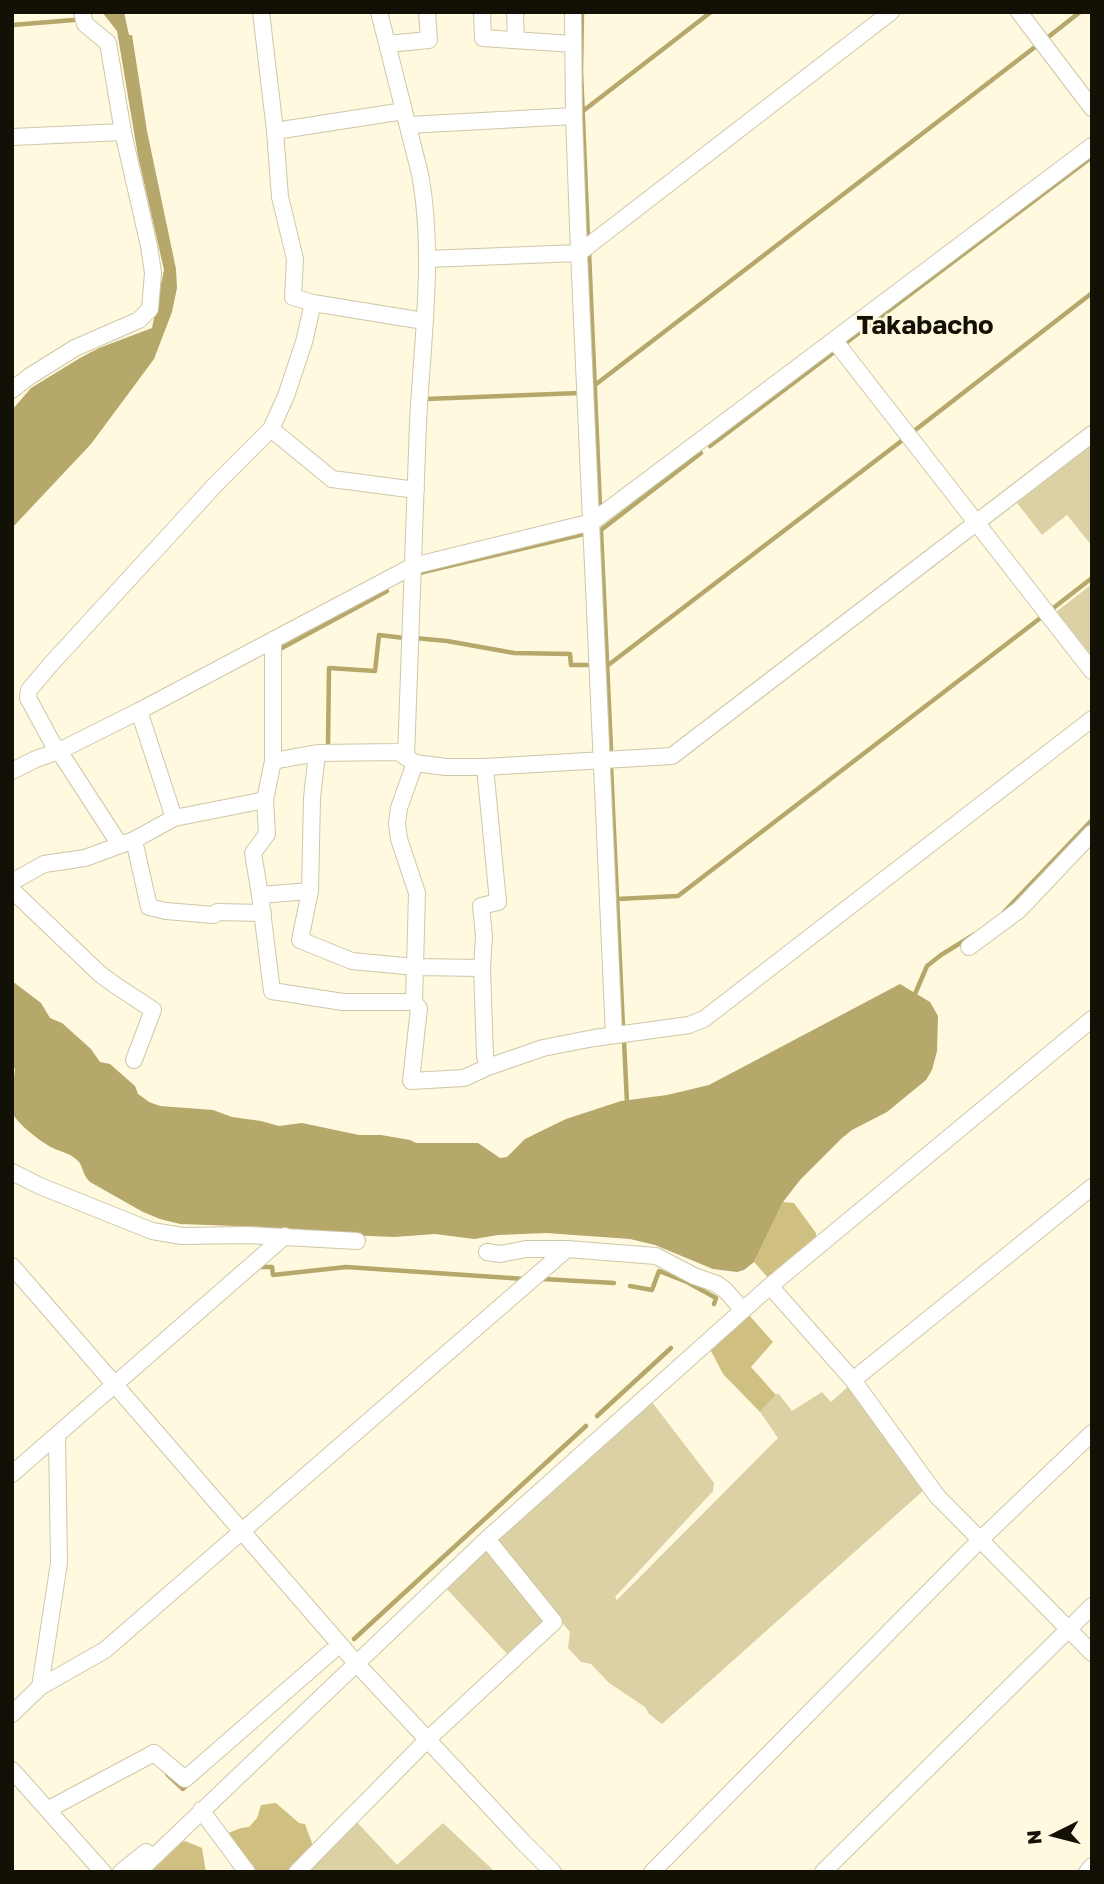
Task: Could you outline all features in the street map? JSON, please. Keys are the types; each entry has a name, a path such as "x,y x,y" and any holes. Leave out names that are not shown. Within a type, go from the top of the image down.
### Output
{"street":[{"path":"12,389 75,348 139,320 150,309 153,273 149,246 123,132 108,43 85,24 82,12"},
{"path":"261,12 280,197 295,259 293,297 313,303 424,321"},
{"path":"379,12 425,200 427,259 413,566 411,760 397,822 399,839 418,893 414,1002 419,1008 411,1081 464,1077 543,1048 689,1025 704,1019 1092,719"},
{"path":"387,44 429,40 428,12"},
{"path":"482,12 483,38 573,44"},
{"path":"515,12 516,40"},
{"path":"573,12 579,253 614,1035"},
{"path":"427,259 579,253 891,12"},
{"path":"1018,12 1092,108"},
{"path":"275,131 406,118 574,116"},
{"path":"12,137 123,132"},
{"path":"12,771 139,712 413,566 592,522 1092,146"},
{"path":"263,913 217,912 214,915 149,907 127,843 53,744 28,698 29,690 215,485 271,429 286,396 304,342 313,303"},
{"path":"834,340 1092,671"},
{"path":"271,429 332,479 416,490"},
{"path":"273,761 317,753 398,752 411,760 446,767 485,767 672,756 1092,434"},
{"path":"272,640 273,761 265,800 267,834 253,853 272,991 343,1002 414,1002"},
{"path":"139,712 174,818"},
{"path":"317,753 312,788 310,891 300,940 352,961 415,967 482,968"},
{"path":"485,767 498,902 481,906 484,936 482,968 485,1056 488,1067"},
{"path":"12,882 44,863 85,858 127,843 174,818 265,800"},
{"path":"969,947 1019,909 1092,833"},
{"path":"12,890 100,974 153,1010 134,1060"},
{"path":"260,895 310,891"},
{"path":"138,1872 487,1539 743,1310 1092,1019"},
{"path":"12,1172 152,1231 182,1236 285,1236 358,1241"},
{"path":"853,1380 1092,1187"},
{"path":"12,1474 285,1236"},
{"path":"487,1252 500,1254 526,1249 656,1256 716,1284 743,1310"},
{"path":"12,1714 40,1687 105,1650 567,1250"},
{"path":"12,1266 356,1663 553,1872"},
{"path":"770,1286 853,1380 937,1496 1092,1653"},
{"path":"652,1872 980,1540 1092,1433"},
{"path":"40,1687 59,1563 57,1436"},
{"path":"297,1872 427,1740 554,1622 487,1539"},
{"path":"823,1872 1092,1606"},
{"path":"49,1810 154,1753 185,1779 331,1652"},
{"path":"12,1770 103,1872"},
{"path":"201,1810 247,1872"},
{"path":"121,1872 149,1849 157,1852"},
{"path":"1087,1872 1092,1866"}],"shaded area":[{"path":"102,12 124,12 129,35 132,35 147,131 176,269 177,288 172,312 154,359 91,444 12,528 12,410 31,388 80,358 152,328 164,270 138,156 117,31"},
{"path":"1092,445 1092,546 1067,515 1042,535 1017,503"},
{"path":"1092,584 1092,656 1056,612"},
{"path":"12,981 41,1003 50,1018 62,1023 91,1049 100,1062 110,1064 135,1086 138,1094 160,1106 213,1110 232,1117 279,1126 302,1123 416,1143 478,1143 500,1158 507,1157 525,1139 566,1119 621,1101 667,1095 709,1085 900,984 930,1002 938,1016 937,1051 926,1080 887,1112 852,1130 800,1180 783,1202 754,1262 737,1272 713,1269 655,1245 630,1239 546,1233 474,1239 435,1234 394,1237 323,1234 264,1227 180,1224 160,1219 90,1182 79,1162 43,1142 14,1116 11,1102 15,1069 12,1066"},
{"path":"783,1202 794,1203 816,1233 816,1239 770,1280 754,1262"},
{"path":"748,1314 773,1342 751,1367 776,1395 760,1412 723,1374 710,1349"},
{"path":"851,1384 924,1490 662,1724 649,1714 645,1707 609,1683 591,1664 581,1662 568,1648 570,1632 496,1546 497,1538 652,1402 714,1483 713,1491 615,1597 617,1600 778,1438 760,1412 778,1393 792,1411 822,1392 831,1402"},
{"path":"486,1550 547,1625 511,1658 445,1587"},
{"path":"276,1803 299,1823 305,1824 312,1843 311,1853 293,1872 251,1872 223,1835 249,1827 257,1818 261,1805"},
{"path":"353,1818 397,1865 443,1823 492,1869 490,1872 301,1872"},
{"path":"185,1841 202,1848 206,1872 148,1872 176,1844"}],"waterway":[{"path":"582,12 581,71 588,239"},
{"path":"583,111 711,12"},
{"path":"1047,38 1080,12"},
{"path":"12,25 74,20"},
{"path":"595,385 1035,47"},
{"path":"847,342 1092,157"},
{"path":"589,252 600,507"},
{"path":"914,431 1092,293"},
{"path":"710,446 833,353"},
{"path":"426,399 579,393"},
{"path":"607,666 904,439"},
{"path":"611,749 601,530 701,453"},
{"path":"419,573 584,534"},
{"path":"1053,610 1092,578"},
{"path":"280,649 387,591"},
{"path":"617,899 678,896 1043,616"},
{"path":"328,747 329,668 375,671 379,635 404,638"},
{"path":"415,638 514,653 570,654 571,665 591,665"},
{"path":"614,765 611,766 623,1028"},
{"path":"1004,912 1092,820"},
{"path":"912,996 927,966 975,934"},
{"path":"624,1041 627,1103"},
{"path":"258,1267 272,1267 273,1275 346,1267 525,1279"},
{"path":"630,1286 652,1290 659,1271 716,1298 714,1304"},
{"path":"543,1279 614,1283"},
{"path":"597,1416 671,1348"},
{"path":"354,1639 586,1426"},
{"path":"167,1774 183,1789 189,1783"}],"district":[{"name":"Takabacho","path":"925,326"}]}
